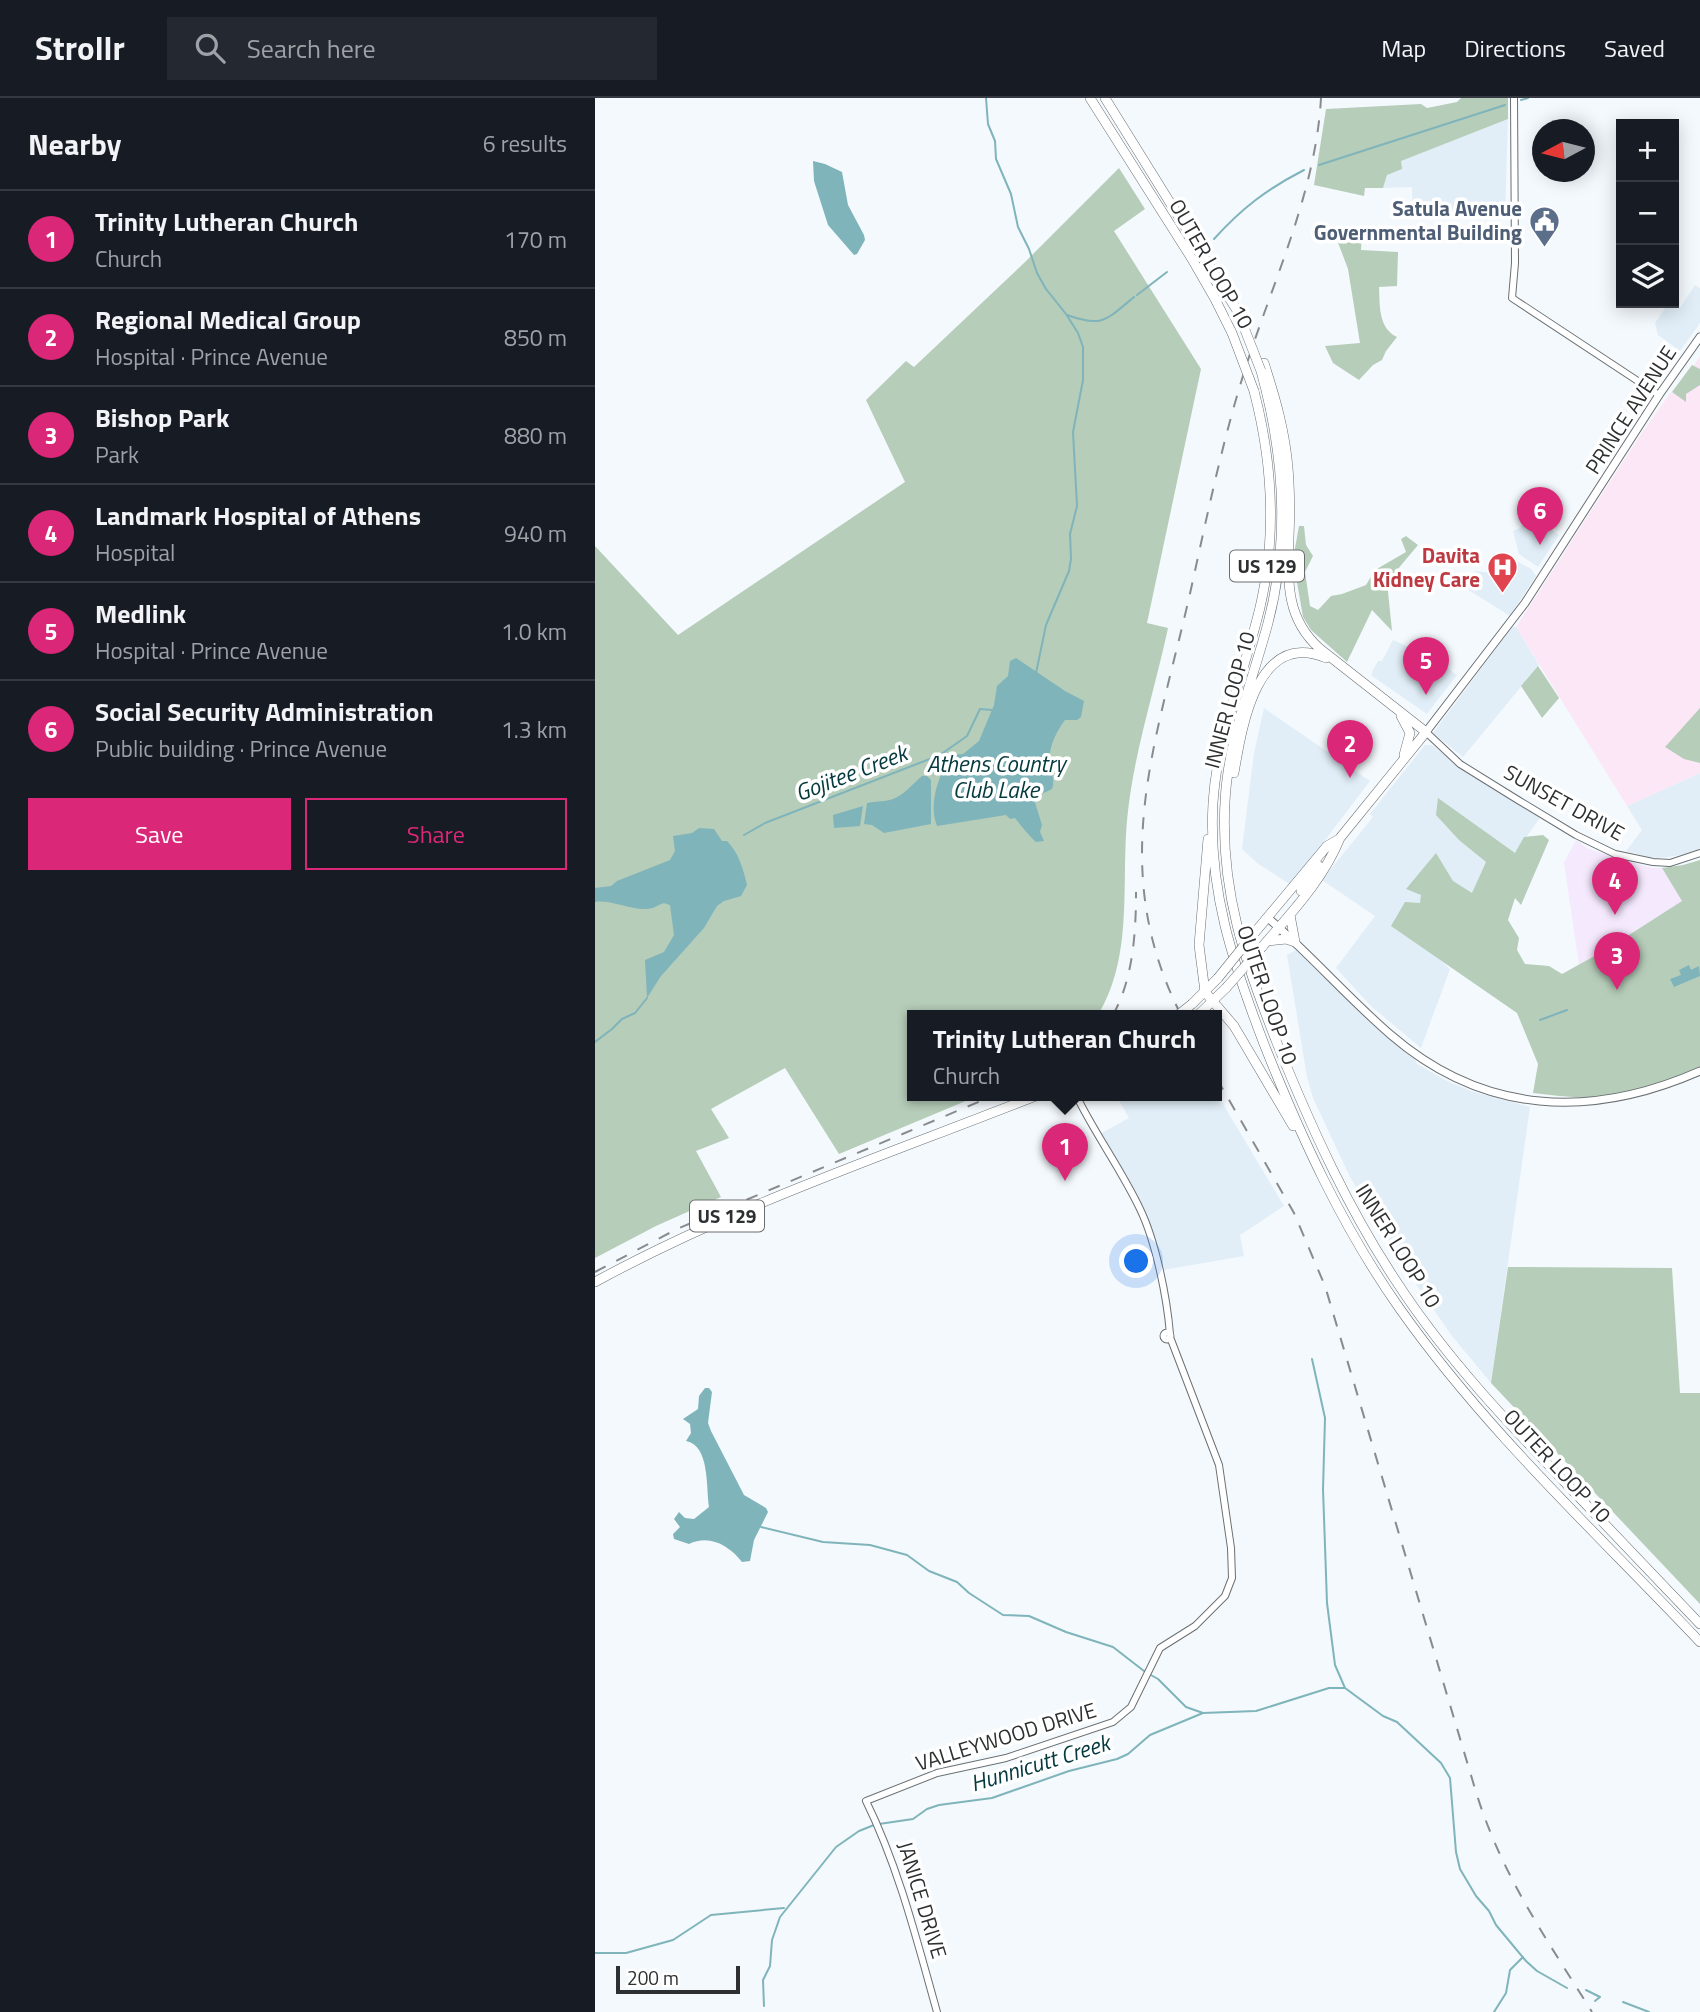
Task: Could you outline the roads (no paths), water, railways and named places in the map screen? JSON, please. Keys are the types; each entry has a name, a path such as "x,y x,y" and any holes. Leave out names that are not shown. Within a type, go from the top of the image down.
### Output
{"highway":[{"name":"OUTER LOOP 10","path":"1090,98 1192,259 1232,333 1254,391 1264,437 1270,482 1268,560 1258,614 1222,736 1213,806 1214,866 1221,915 1231,954 1278,1080 1313,1161 1343,1218 1381,1280 1460,1387 1700,1642"},
{"name":"US 129","path":"1105,98 1238,312 1262,367 1278,411 1288,465 1290,504 1287,579 1289,598 1305,634 1336,663 1426,732"},
{"name":"INNER LOOP 10","path":"1262,367 1280,460 1283,500 1281,547 1270,615 1233,742 1226,786 1224,841 1231,906 1250,975 1322,1150 1371,1242 1418,1313 1475,1385 1700,1624"},
{"path":"1224,841 1239,746 1262,676 1277,660 1298,652 1320,655 1336,663"},
{"path":"1397,709 1409,731 1402,761"},
{"name":"PRINCE AVENUE","path":"1184,1010 1218,978 1257,931 1290,915 1323,870 1340,838 1426,732"},
{"name":"US 129","path":"1205,992 1199,956 1200,925 1213,806"},
{"name":"PRINCE AVENUE","path":"1203,1010 1264,944 1274,923 1324,850 1340,838"},
{"path":"1264,944 1286,939 1295,942 1290,915"},
{"path":"1205,992 1219,1010"},
{"path":"1222,1013 1234,1026 1313,1161"},
{"name":"US 129","path":"595,1282 658,1248 739,1211 1023,1101"}],"main road":[{"name":"PRINCE AVENUE","path":"1426,732 1525,603 1659,395 1700,337"},
{"path":"1274,923 1391,1035 1416,1055 1445,1073 1491,1092 1542,1101 1589,1103 1652,1091 1700,1071"}],"street":[{"path":"1514,98 1512,298 1659,395"},
{"name":"SUNSET DRIVE","path":"1426,732 1460,764 1576,835 1615,853 1653,863 1670,863 1700,853"},
{"name":"VALLEYWOOD DRIVE","path":"866,1801 937,1773 1006,1758 1113,1722 1131,1707 1163,1645 1186,1633 1206,1616 1225,1596 1232,1578 1229,1525 1220,1465 1168,1336 1167,1318 1149,1230 1130,1189 1079,1101"},
{"name":"JANICE DRIVE","path":"866,1801 883,1836 901,1887 937,2012"}],"water":[{"path":"813,161 842,172 848,205 865,240 857,254 854,255 828,225 814,181"},
{"name":"Athens Country Club Lake","path":"1016,658 1084,701 1081,717 1077,720 1065,720 1053,742 1049,760 1052,789 1044,793 1036,790 1032,793 1044,841 1036,842 1015,818 1010,819 1006,815 937,826 934,799 943,771 952,755 963,754 979,741 994,705 997,686 1008,676 1010,661"},
{"path":"922,776 931,780 931,824 884,833 872,825 864,824 867,803 895,798"},
{"path":"863,806 860,826 834,828 833,815"},
{"path":"699,828 714,829 722,841 727,841 740,862 747,885 741,896 717,906 704,928 661,976 647,998 645,960 664,952 674,935 670,905 664,903 646,909 595,902 595,888 611,886 617,881 670,860 675,851 673,836 692,833"},
{"path":"1689,965 1691,970 1699,966 1700,976 1674,987 1670,979 1681,975 1679,970"},
{"path":"705,1388 712,1392 708,1423 711,1431 744,1495 766,1508 768,1512 754,1540 750,1561 742,1562 718,1543 704,1540 689,1544 674,1539 673,1534 680,1527 674,1519 679,1512 685,1518 694,1519 709,1507 703,1459 694,1444 686,1441 691,1433 690,1424 683,1419 698,1409 699,1396"}],"waterway":[{"path":"986,98 988,124 995,141 996,159 1011,194 1018,227 1037,273 1078,333 1083,347 1083,380 1073,432 1077,506 1070,534 1071,559 1069,571 1046,625 1036,673"},
{"path":"1521,100 1528,98"},
{"path":"1319,165 1505,105"},
{"path":"1214,239 1256,200 1304,170"},
{"path":"1137,295 1167,272"},
{"path":"1067,315 1097,321 1110,316 1134,297"},
{"name":"Gojitee Creek","path":"744,835 765,823 940,755 967,736 980,709 992,710"},
{"path":"595,1042 622,1019 635,1013 647,998"},
{"path":"1540,1020 1567,1010"},
{"path":"1312,1359 1325,1418 1323,1489 1327,1603 1335,1665 1345,1688"},
{"path":"761,1527 823,1542 870,1545 907,1555 929,1571 957,1582 1003,1615 1029,1616 1066,1632 1113,1647 1144,1671"},
{"path":"1149,1674 1158,1679 1186,1707 1203,1713"},
{"name":"Hunnicutt Creek","path":"879,1824 913,1819 927,1809 939,1805 992,1798 1069,1771 1117,1759 1128,1754 1150,1735 1203,1713 1256,1711 1329,1688 1345,1688 1383,1716 1397,1722 1441,1763 1450,1778 1456,1852 1460,1869 1496,1925 1526,1961 1537,1971 1567,1988"},
{"name":"Hunnicutt Creek","path":"764,2006 763,1980 770,1966 772,1940 780,1917 836,1847 859,1831 874,1825"},
{"name":"Hunnicutt Creek","path":"595,1953 626,1953 673,1940 711,1915 784,1908"},
{"path":"1494,2012 1506,1993 1510,1970 1523,1957"},
{"path":"1586,1990 1600,1997 1595,2001"},
{"name":"Hunnicutt Creek","path":"1623,2002 1649,2012"}],"railway":[{"path":"1179,1010 1159,961 1146,909 1142,858 1152,756 1223,447 1249,357 1303,197 1312,164 1321,98"},
{"path":"1116,1010 1129,971 1134,939 1136,892"},
{"path":"1222,1088 1294,1213 1325,1286 1487,1823 1512,1879 1592,2012"},
{"path":"595,1272 677,1229 981,1101"}],"place":[{"name":"Satula Avenue Governmental Building","path":"1545,248"},
{"name":"Social Security Administration","path":"1540,545"},
{"name":"Davita Kidney Care","path":"1503,595"},
{"name":"Medlink","path":"1426,695"},
{"name":"Regional Medical Group","path":"1350,778"},
{"name":"Landmark Hospital of Athens","path":"1615,915"},
{"name":"Bishop Park","path":"1617,990"},
{"name":"Trinity Lutheran Church","path":"1065,1181"}]}
